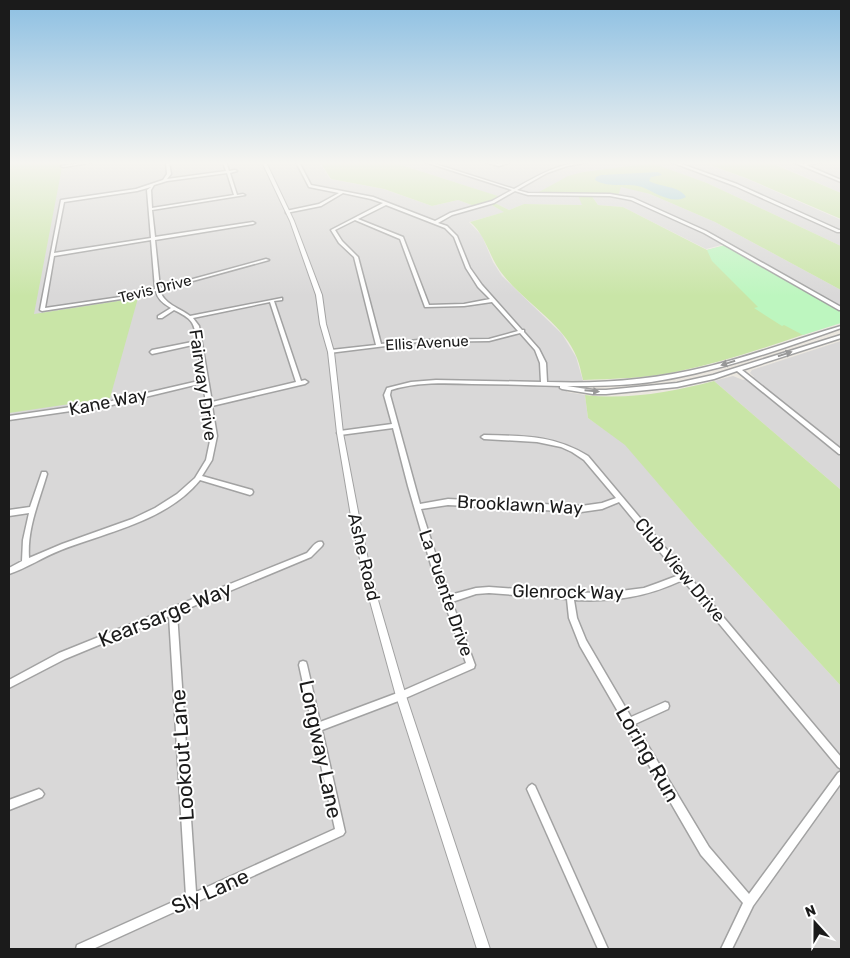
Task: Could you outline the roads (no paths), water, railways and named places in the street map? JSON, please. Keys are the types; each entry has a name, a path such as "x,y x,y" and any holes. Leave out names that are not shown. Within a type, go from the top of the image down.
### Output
{"street":[{"path":"61,207 52,255 253,223"},
{"path":"157,290 150,209 165,207"},
{"name":"Ashe Road","path":"285,207 292,221 320,295 323,324 330,352 340,434 356,522 370,583 401,696 484,949"},
{"path":"287,212 312,207"},
{"path":"379,207 333,230 340,242 356,257 379,346"},
{"path":"396,207 436,222 454,234 468,268 480,286 522,331 541,356 544,369 544,384"},
{"path":"436,222 451,214 476,207"},
{"path":"651,207 705,232 841,309"},
{"path":"786,207 841,231"},
{"path":"355,219 402,238 427,306 464,306 493,300"},
{"name":"Tevis Drive","path":"52,255 42,310 134,296 266,260"},
{"name":"Fairway Drive","path":"9,571 62,547 152,514 181,494 198,477 208,462 214,444 197,326 190,317 163,301 157,290"},
{"path":"190,317 280,299"},
{"path":"209,405 302,382 272,301"},
{"path":"160,317 174,308"},
{"path":"544,384 622,383 680,375 746,357 841,327"},
{"name":"Ellis Avenue","path":"330,352 430,341 489,340 522,331"},
{"path":"544,384 593,392 644,390 687,383 755,364 841,336"},
{"path":"803,339 813,345"},
{"path":"152,352 199,342"},
{"path":"746,357 755,364"},
{"path":"738,369 841,452"},
{"path":"680,375 687,383"},
{"name":"Kane Way","path":"9,418 112,403 206,381"},
{"name":"La Puente Drive","path":"317,727 401,696 471,665 449,599 435,565 394,426 387,395 389,389 442,382 544,384"},
{"path":"340,434 394,426"},
{"name":"Club View Drive","path":"484,437 541,440 570,448 592,465 841,764"},
{"path":"832,445 841,442"},
{"path":"26,563 25,541 44,474"},
{"path":"198,477 250,492"},
{"name":"Brooklawn Way","path":"418,507 448,502 581,509 602,506 621,499"},
{"path":"9,513 34,509"},
{"name":"Kearsarge Way","path":"9,684 62,656 309,555 320,544"},
{"name":"Glenrock Way","path":"449,599 476,591 488,590 611,596 655,588 685,576"},
{"name":"Loring Run","path":"570,595 576,629 705,851 749,902"},
{"name":"Lookout Lane","path":"173,611 191,900"},
{"name":"Longway Lane","path":"303,665 340,832"},
{"path":"630,722 665,706"},
{"path":"726,949 749,902 841,776"},
{"path":"532,789 603,949"},
{"path":"9,805 39,794"},
{"name":"Sly Lane","path":"81,949 340,832"}]}
